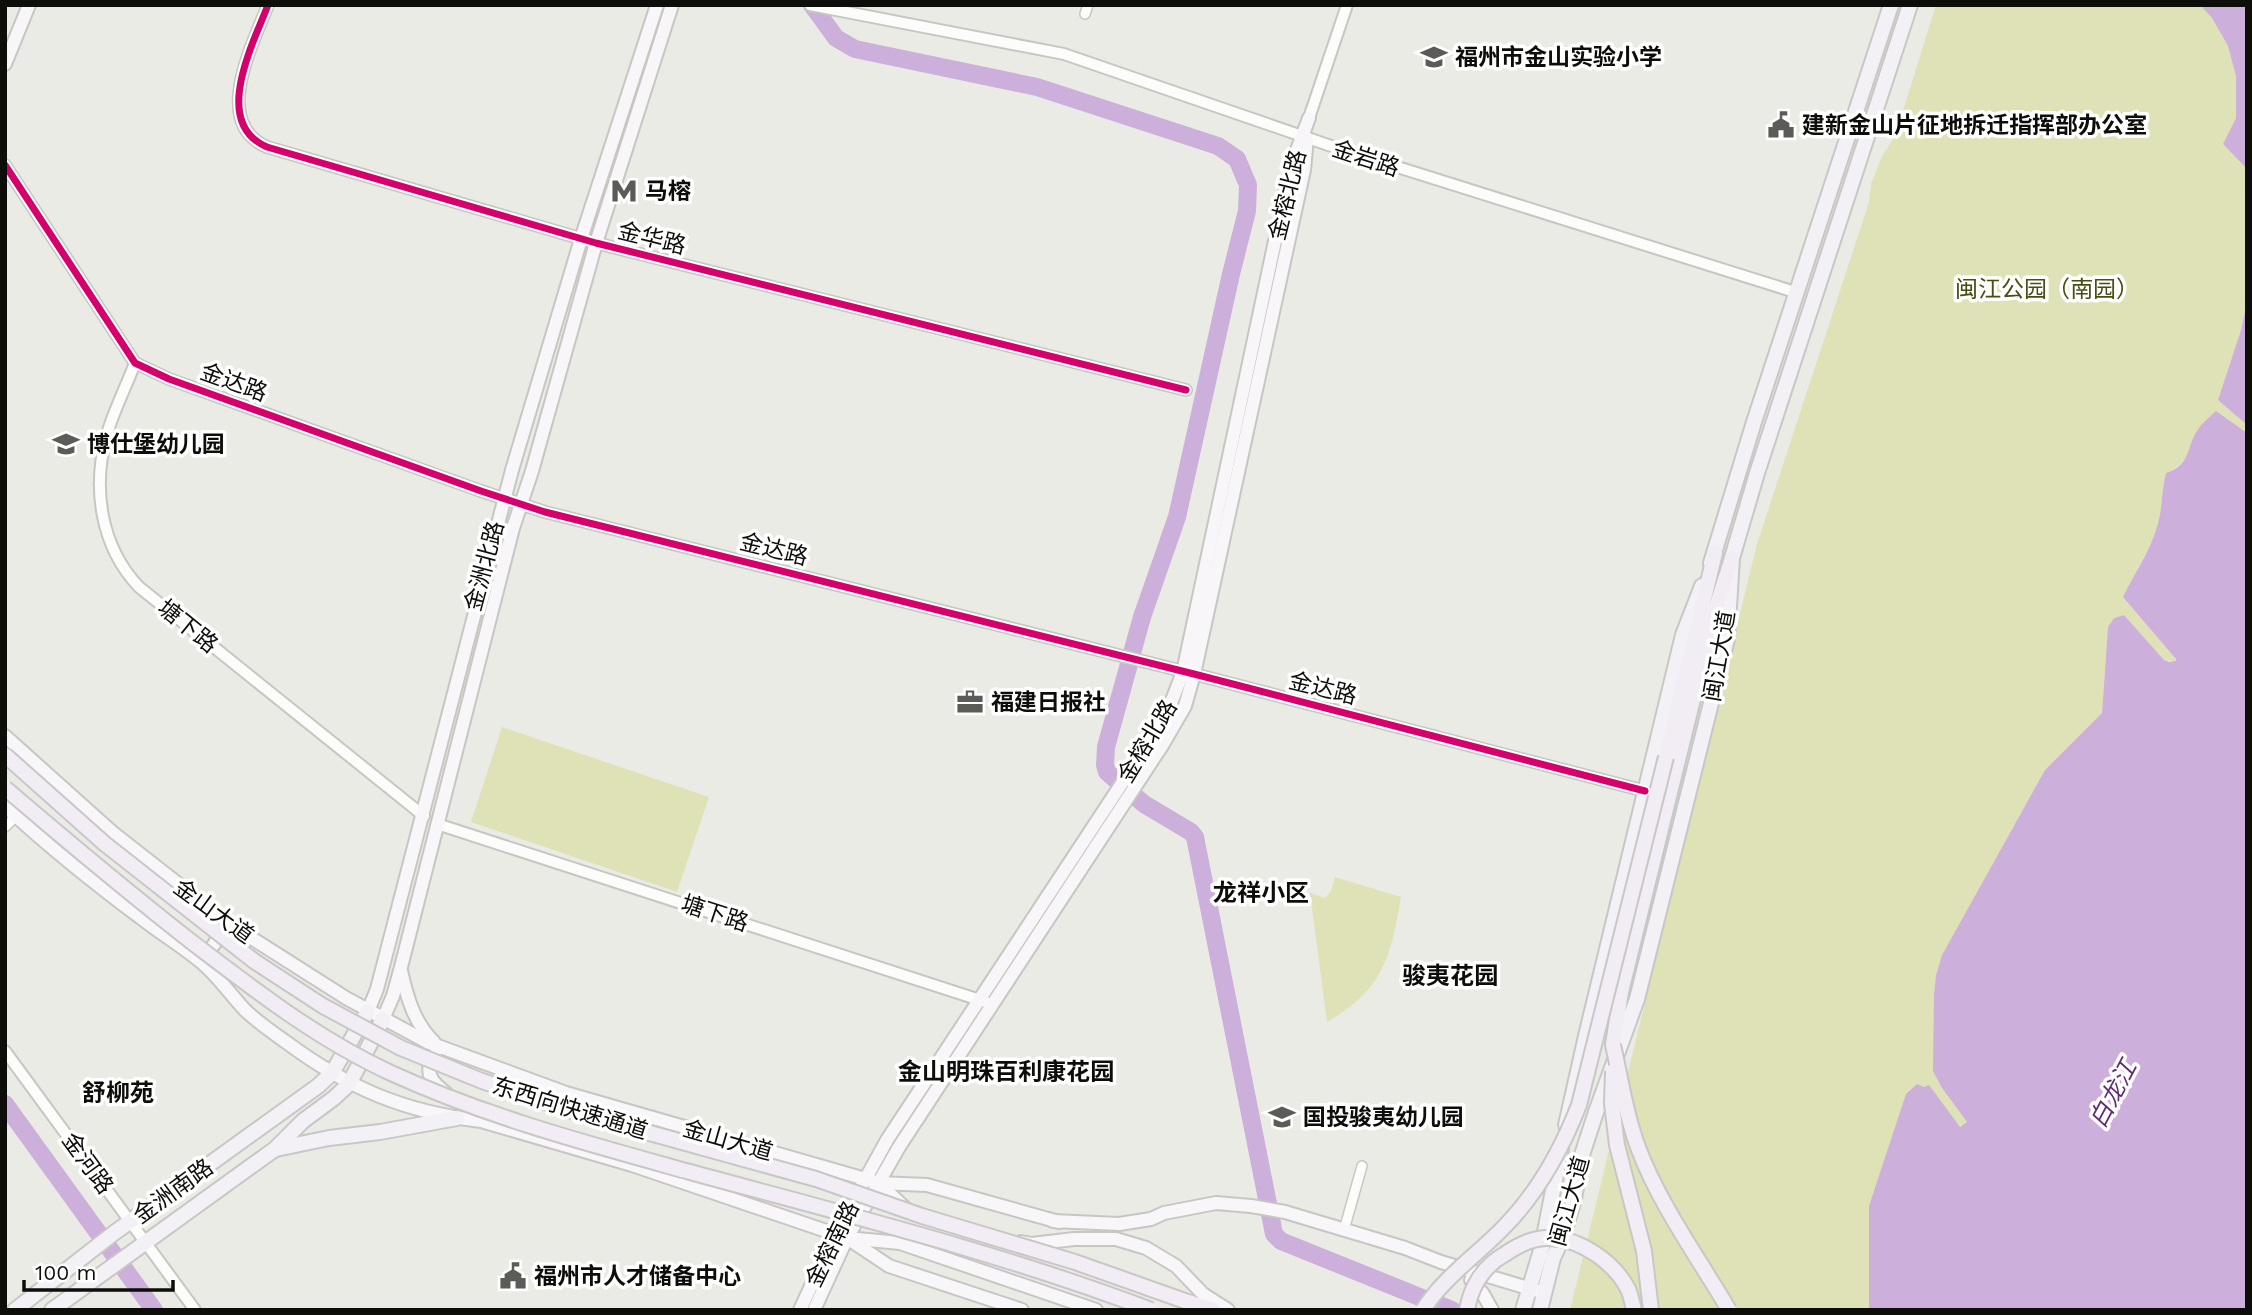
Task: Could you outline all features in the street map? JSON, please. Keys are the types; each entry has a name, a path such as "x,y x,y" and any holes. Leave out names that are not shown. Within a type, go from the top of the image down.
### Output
{"highway":[{"path":"1651,1310 1644,1251 1617,1145 1612,1104 1613,1045 1621,992 1715,553"},
{"path":"1423,1310 1537,1189 1564,1144 1579,1105 1672,759 1732,558"},
{"name":"东西向快速通道","path":"5,755 105,844 254,961 323,1006 401,1048 482,1081 581,1114 816,1179 922,1216 1076,1262 1213,1310"},
{"name":"东西向快速通道","path":"5,788 91,863 240,979 310,1029 390,1073 472,1106 572,1140 915,1234 1069,1280 1151,1310"},
{"path":"1613,1045 1629,1120 1639,1152 1656,1187 1729,1310"},
{"path":"1467,1310 1477,1279 1496,1259 1522,1243 1549,1238 1581,1245 1607,1262 1628,1289 1634,1310"}],"main road":[{"path":"5,64 29,5"},
{"name":"金洲北路","path":"368,1011 377,989 424,816 504,499 581,239 657,5"},
{"name":"金洲北路","path":"383,1019 401,967 503,565 596,243 672,5"},
{"name":"闽江大道","path":"1523,1310 1542,1247 1586,1036 1683,635 1715,553 1754,422 1891,5"},
{"name":"闽江大道","path":"1540,1310 1553,1258 1570,1212 1581,1158 1637,999 1727,639 1732,558 1757,473 1910,5"},
{"name":"金榕北路","path":"864,1179 887,1140 985,1002 1114,806 1185,706 1189,673 1304,170 1309,118"},
{"name":"金山大道","path":"5,736 112,832 228,923 292,966 368,1011 441,1048 566,1093 879,1183 914,1216 985,1238 1032,1244 1074,1239 1116,1239 1146,1248 1176,1266 1203,1294 1228,1310"},
{"path":"5,806 81,872 202,962 253,1017 306,1057 349,1084 391,1102 481,1121 632,1165 841,1236 900,1242 1096,1310"},
{"path":"202,962 228,923"},
{"path":"401,967 414,1015 430,1038 441,1048 429,1063 428,1074 435,1084 481,1121"},
{"name":"金榕北路","path":"879,1183 985,1002"},
{"path":"332,1073 368,1011"},
{"path":"275,1149 303,1121 349,1084 383,1019"},
{"name":"金洲南路","path":"15,1310 114,1233 289,1108 332,1073"},
{"path":"275,1149 457,1118"},
{"name":"金洲南路","path":"52,1310 275,1149"},
{"name":"金榕南路","path":"814,1310 864,1179"},
{"path":"879,1183 927,1185 1116,1239"},
{"name":"金榕南路","path":"800,1310 841,1236 879,1183"},
{"path":"1053,1221 1119,1224 1216,1203 1251,1206 1285,1212 1405,1248 1544,1294"},
{"path":"841,1236 889,1266 1022,1310"},
{"path":"1441,1262 1475,1284 1492,1310"}],"street":[{"name":"金华路","path":"268,5 242,72 239,96 245,129 257,143 596,243 1186,390"},
{"name":"金岩路","path":"810,5 1064,54 1305,138 1797,293"},
{"name":"金榕北路","path":"1309,118 1347,5"},
{"path":"5,165 135,363"},
{"name":"金达路","path":"135,363 169,379 521,505 1645,791"},
{"name":"塘下路","path":"135,363 108,432 99,484 105,527 124,569 139,587 424,816"},
{"path":"5,827 16,816"},
{"name":"塘下路","path":"437,824 985,1002"},
{"name":"金河路","path":"5,1051 195,1310"},
{"path":"1344,1230 1362,1166"}],"green space":[{"name":"闽江公园（南园）","path":"1936,5 2200,5 2212,18 2228,46 2236,76 2236,118 2223,144 2247,169 2247,303 2218,400 2247,425 2247,433 2198,429 2187,456 2179,466 2166,473 2162,514 2158,526 2123,597 2176,662 2164,660 2124,615 2114,618 2108,627 2102,713 2045,770 1942,955 1934,994 1942,1088 1967,1122 1877,1186 1869,1206 1869,1310 1570,1310 1757,544 1869,202 1871,184 1882,156 1895,136"},
{"path":"502,727 709,797 677,892 471,822"},
{"path":"1335,877 1401,897 1393,937 1381,970 1361,997 1327,1022 1310,893 1325,898 1331,891"}],"water":[{"path":"2200,5 2247,5 2247,169 2223,144 2236,118 2236,76 2228,46 2212,18"},
{"path":"2247,303 2247,425 2218,400"},
{"name":"白龙江","path":"2216,411 2247,433 2247,1310 1869,1310 1869,1206 1906,1094 1917,1084 1924,1087 1929,1085 1960,1127 1967,1122 1933,1071 1934,994 1942,955 2045,770 2102,713 2108,627 2114,618 2124,615 2164,660 2176,661 2123,597 2154,536 2166,473 2180,465 2199,428"}],"waterway":[{"path":"812,5 836,38 855,49 1037,87 1218,146 1237,159 1248,185 1247,211 1177,517 1142,617 1106,747 1105,765 1107,772 1144,804 1195,837 1274,1234 1281,1241 1452,1310"},
{"path":"5,1104 154,1310"}],"cycle path":[{"path":"268,5 246,61 239,102 241,120 250,136 267,147 596,243 1186,390"},
{"path":"5,165 135,363 169,379 545,512 1194,674 1645,791"}],"place":[{"name":"福州市金山实验小学","path":"1434,57"},
{"name":"建新金山片征地拆迁指挥部办公室","path":"1781,125"},
{"name":"马榕","path":"624,191"},
{"name":"博仕堡幼儿园","path":"66,444"},
{"name":"福建日报社","path":"970,702"},
{"name":"国投骏夷幼儿园","path":"1282,1117"},
{"name":"福州市人才储备中心","path":"513,1276"}],"district":[{"name":"龙祥小区","path":"1261,893"},
{"name":"骏夷花园","path":"1450,976"},
{"name":"金山明珠百利康花园","path":"1006,1072"},
{"name":"舒柳苑","path":"118,1093"}]}
